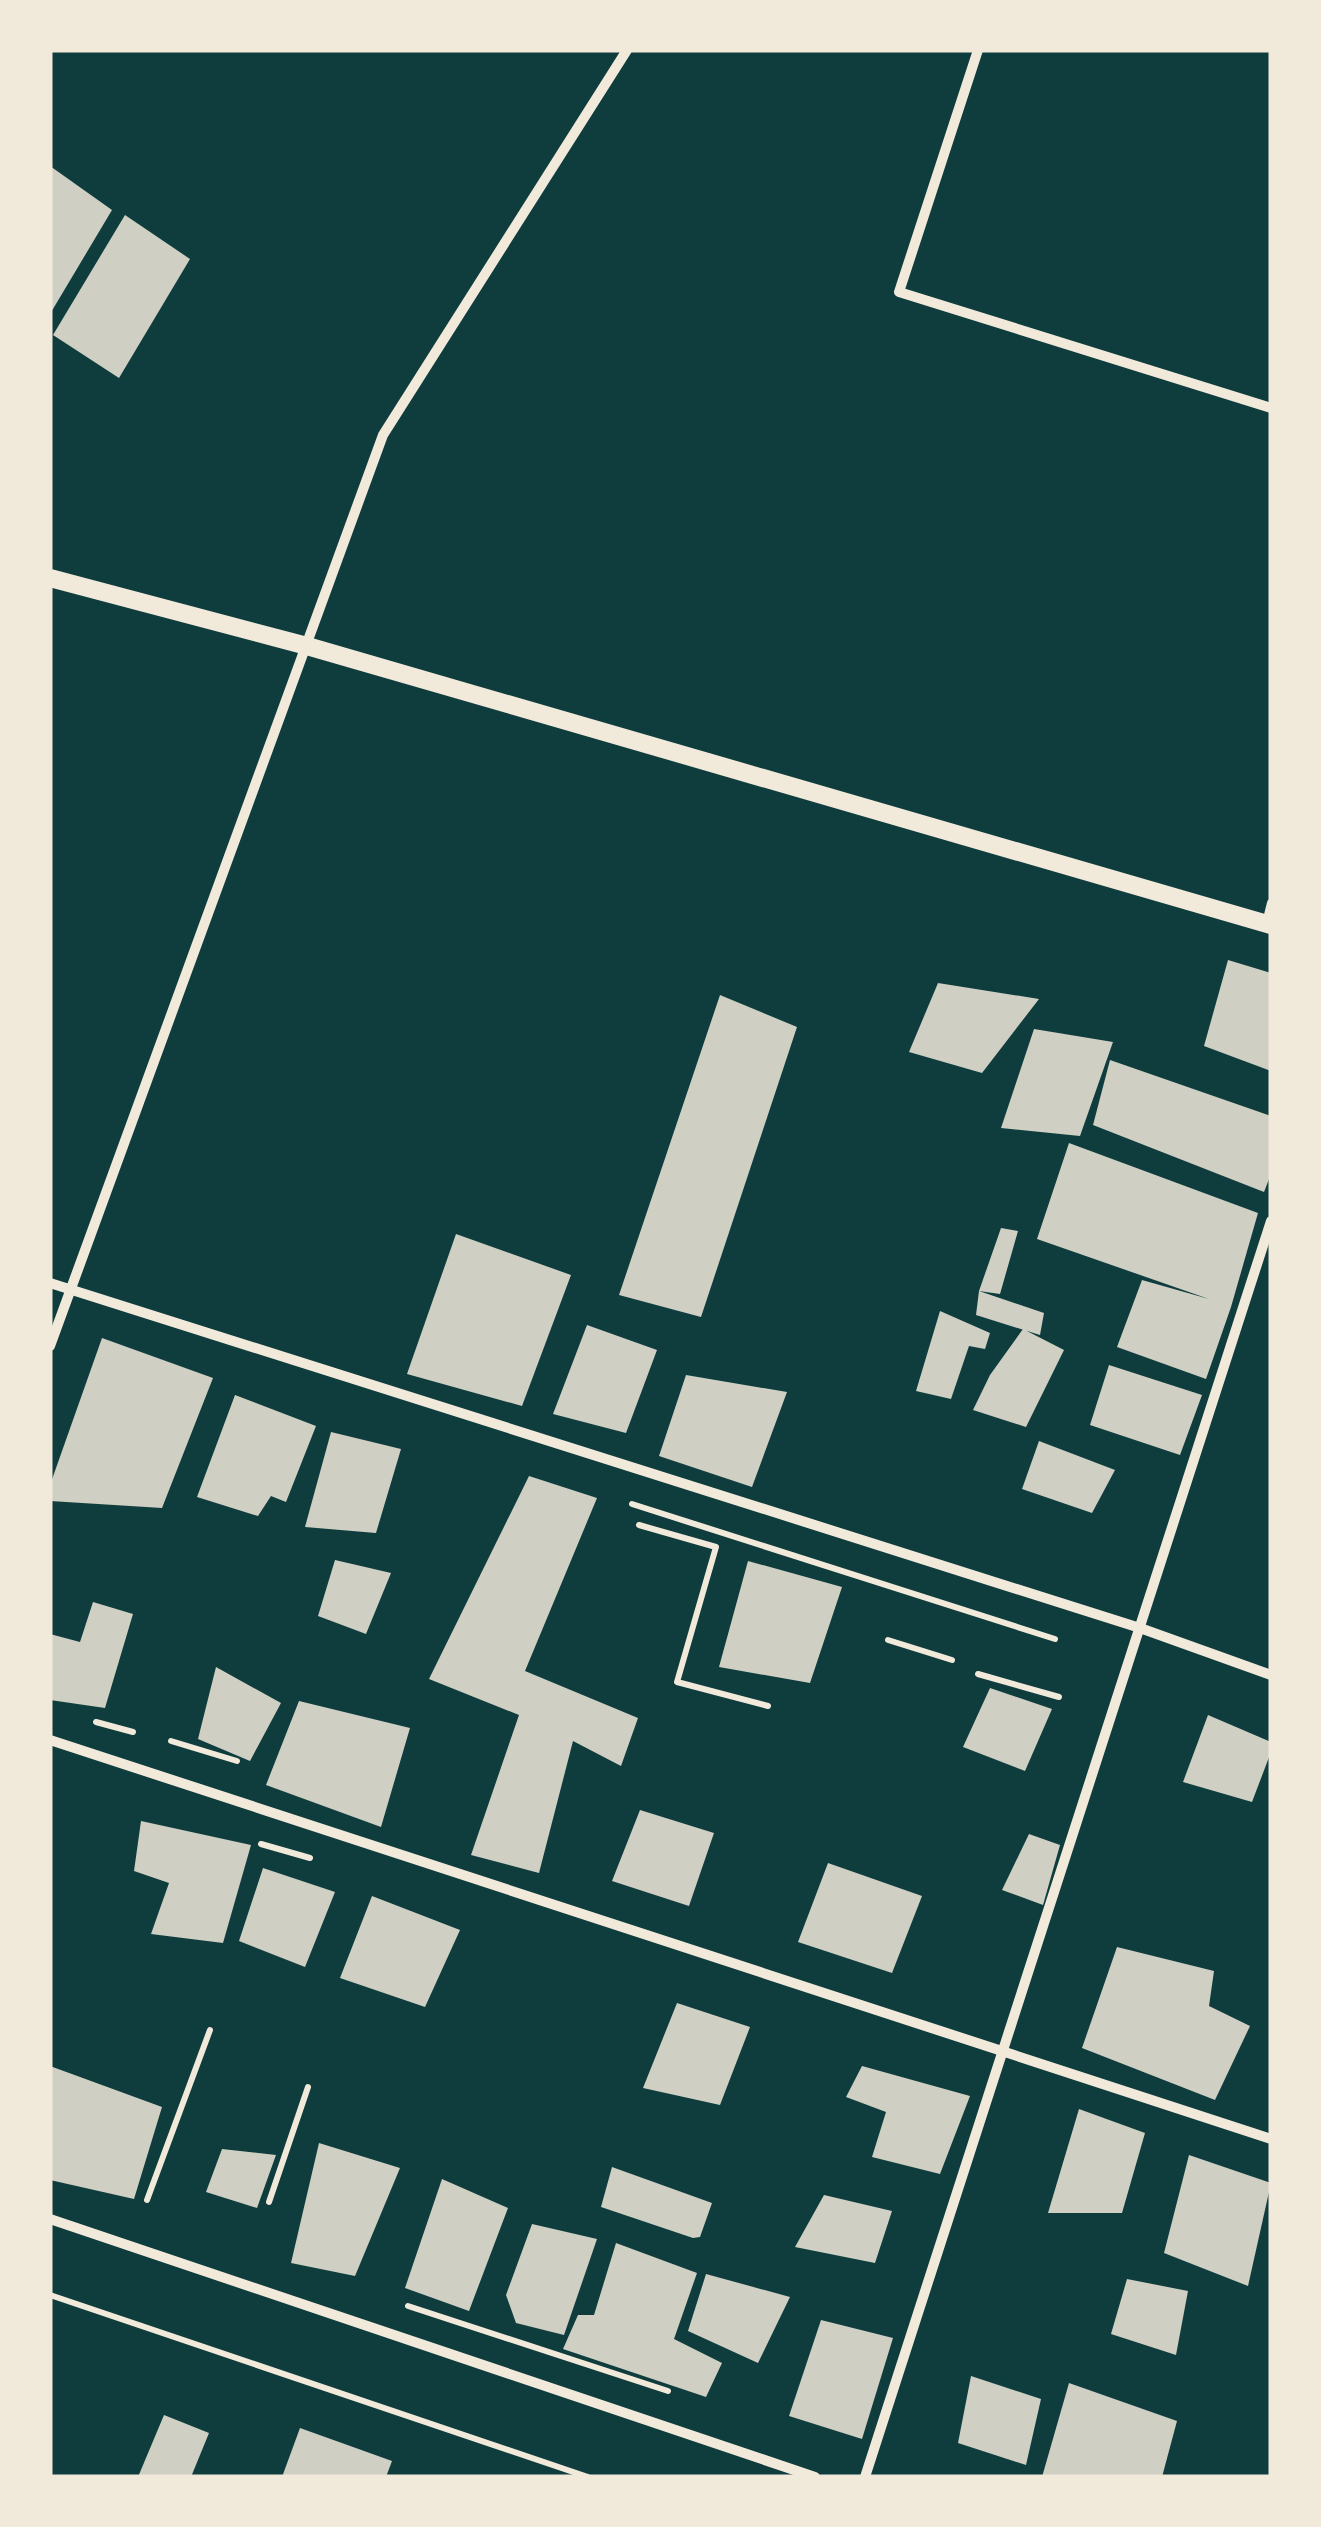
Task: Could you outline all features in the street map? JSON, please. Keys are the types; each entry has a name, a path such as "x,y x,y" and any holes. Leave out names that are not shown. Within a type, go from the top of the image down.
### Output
{"street":[{"path":"50,1346 383,434 627,50"},
{"path":"978,50 898,292 1271,408"},
{"path":"50,578 307,646 1268,924"},
{"path":"865,2477 1271,1221"},
{"path":"50,1283 1140,1628 1271,1675"},
{"path":"50,1740 1271,2139"},
{"path":"50,2218 815,2477"}],"lane":[{"path":"1268,924 1271,903"}],"path":[{"path":"632,1504 1055,1640"},
{"path":"639,1525 716,1547 677,1682 768,1706"},
{"path":"888,1640 952,1660"},
{"path":"978,1674 1059,1697"},
{"path":"171,1740 237,1760"},
{"path":"147,2200 210,2030"},
{"path":"270,2202 308,2086"},
{"path":"50,2295 588,2477"},
{"path":"476,2327 668,2392"}],"building":[{"path":"50,166 112,210 50,314"},
{"path":"125,215 190,259 119,378 53,335"},
{"path":"1228,960 1271,973 1271,1071 1204,1046"},
{"path":"938,983 1039,999 982,1073 909,1052"},
{"path":"720,995 797,1027 701,1317 619,1295"},
{"path":"1034,1029 1113,1042 1080,1136 1001,1128"},
{"path":"1110,1060 1271,1116 1271,1174 1264,1192 1093,1125"},
{"path":"1069,1143 1258,1213 1206,1379 1117,1347 1142,1280 1209,1299 1037,1239"},
{"path":"1001,1228 1018,1231 1000,1294 979,1291"},
{"path":"456,1234 571,1275 522,1406 407,1374"},
{"path":"979,1291 1044,1313 1040,1335 976,1315"},
{"path":"940,1311 990,1333 985,1349 969,1346 951,1399 916,1391"},
{"path":"587,1325 657,1350 626,1433 553,1414"},
{"path":"1023,1329 1064,1350 1026,1427 973,1410 990,1375"},
{"path":"102,1338 213,1378 162,1508 50,1501 50,1485"},
{"path":"1109,1365 1202,1395 1180,1455 1090,1425"},
{"path":"686,1375 787,1392 752,1487 659,1456"},
{"path":"235,1395 316,1426 286,1502 271,1496 258,1516 197,1497"},
{"path":"331,1432 401,1449 376,1533 305,1527"},
{"path":"1039,1441 1115,1470 1092,1513 1022,1489"},
{"path":"529,1476 597,1498 525,1671 638,1718 621,1766 573,1741 539,1873 471,1855 519,1715 429,1679"},
{"path":"335,1560 391,1573 366,1634 318,1616"},
{"path":"748,1561 842,1587 810,1683 719,1667"},
{"path":"93,1602 133,1614 105,1708 50,1700 50,1634 80,1642"},
{"path":"216,1667 281,1703 250,1761 198,1739"},
{"path":"990,1688 1052,1709 1025,1771 963,1747"},
{"path":"299,1701 410,1728 381,1827 266,1785"},
{"path":"1208,1715 1271,1742 1271,1752 1252,1802 1183,1782"},
{"path":"640,1810 714,1833 689,1906 612,1881"},
{"path":"141,1821 251,1845 223,1943 151,1934 169,1883 134,1871"},
{"path":"1029,1834 1060,1845 1043,1905 1002,1890"},
{"path":"828,1863 922,1896 892,1973 798,1942"},
{"path":"263,1868 335,1892 305,1967 239,1941"},
{"path":"372,1896 460,1930 425,2007 340,1978"},
{"path":"1117,1947 1214,1971 1209,2006 1250,2026 1215,2100 1082,2048"},
{"path":"677,2003 750,2027 720,2105 643,2088"},
{"path":"50,2066 162,2107 134,2199 50,2180"},
{"path":"862,2066 970,2096 940,2174 872,2157 886,2112 846,2097"},
{"path":"1079,2109 1145,2133 1122,2213 1048,2213"},
{"path":"319,2143 400,2168 355,2276 291,2263"},
{"path":"222,2149 276,2155 257,2208 206,2192"},
{"path":"1189,2155 1271,2183 1248,2286 1164,2253"},
{"path":"612,2167 712,2203 700,2237 601,2207"},
{"path":"442,2179 508,2208 469,2311 405,2288"},
{"path":"824,2195 892,2211 875,2263 795,2247"},
{"path":"532,2224 597,2239 564,2335 516,2323 506,2295"},
{"path":"616,2243 697,2273 674,2339 722,2363 706,2397 563,2349 578,2315 594,2315"},
{"path":"706,2274 790,2297 758,2363 688,2331"},
{"path":"1127,2279 1188,2291 1176,2355 1111,2334"},
{"path":"821,2320 893,2338 862,2439 789,2416"},
{"path":"971,2376 1041,2399 1026,2465 958,2443"},
{"path":"1069,2383 1177,2421 1162,2477 1042,2477"},
{"path":"164,2415 209,2433 191,2477 138,2477"},
{"path":"300,2428 392,2461 386,2477 282,2477"}]}
